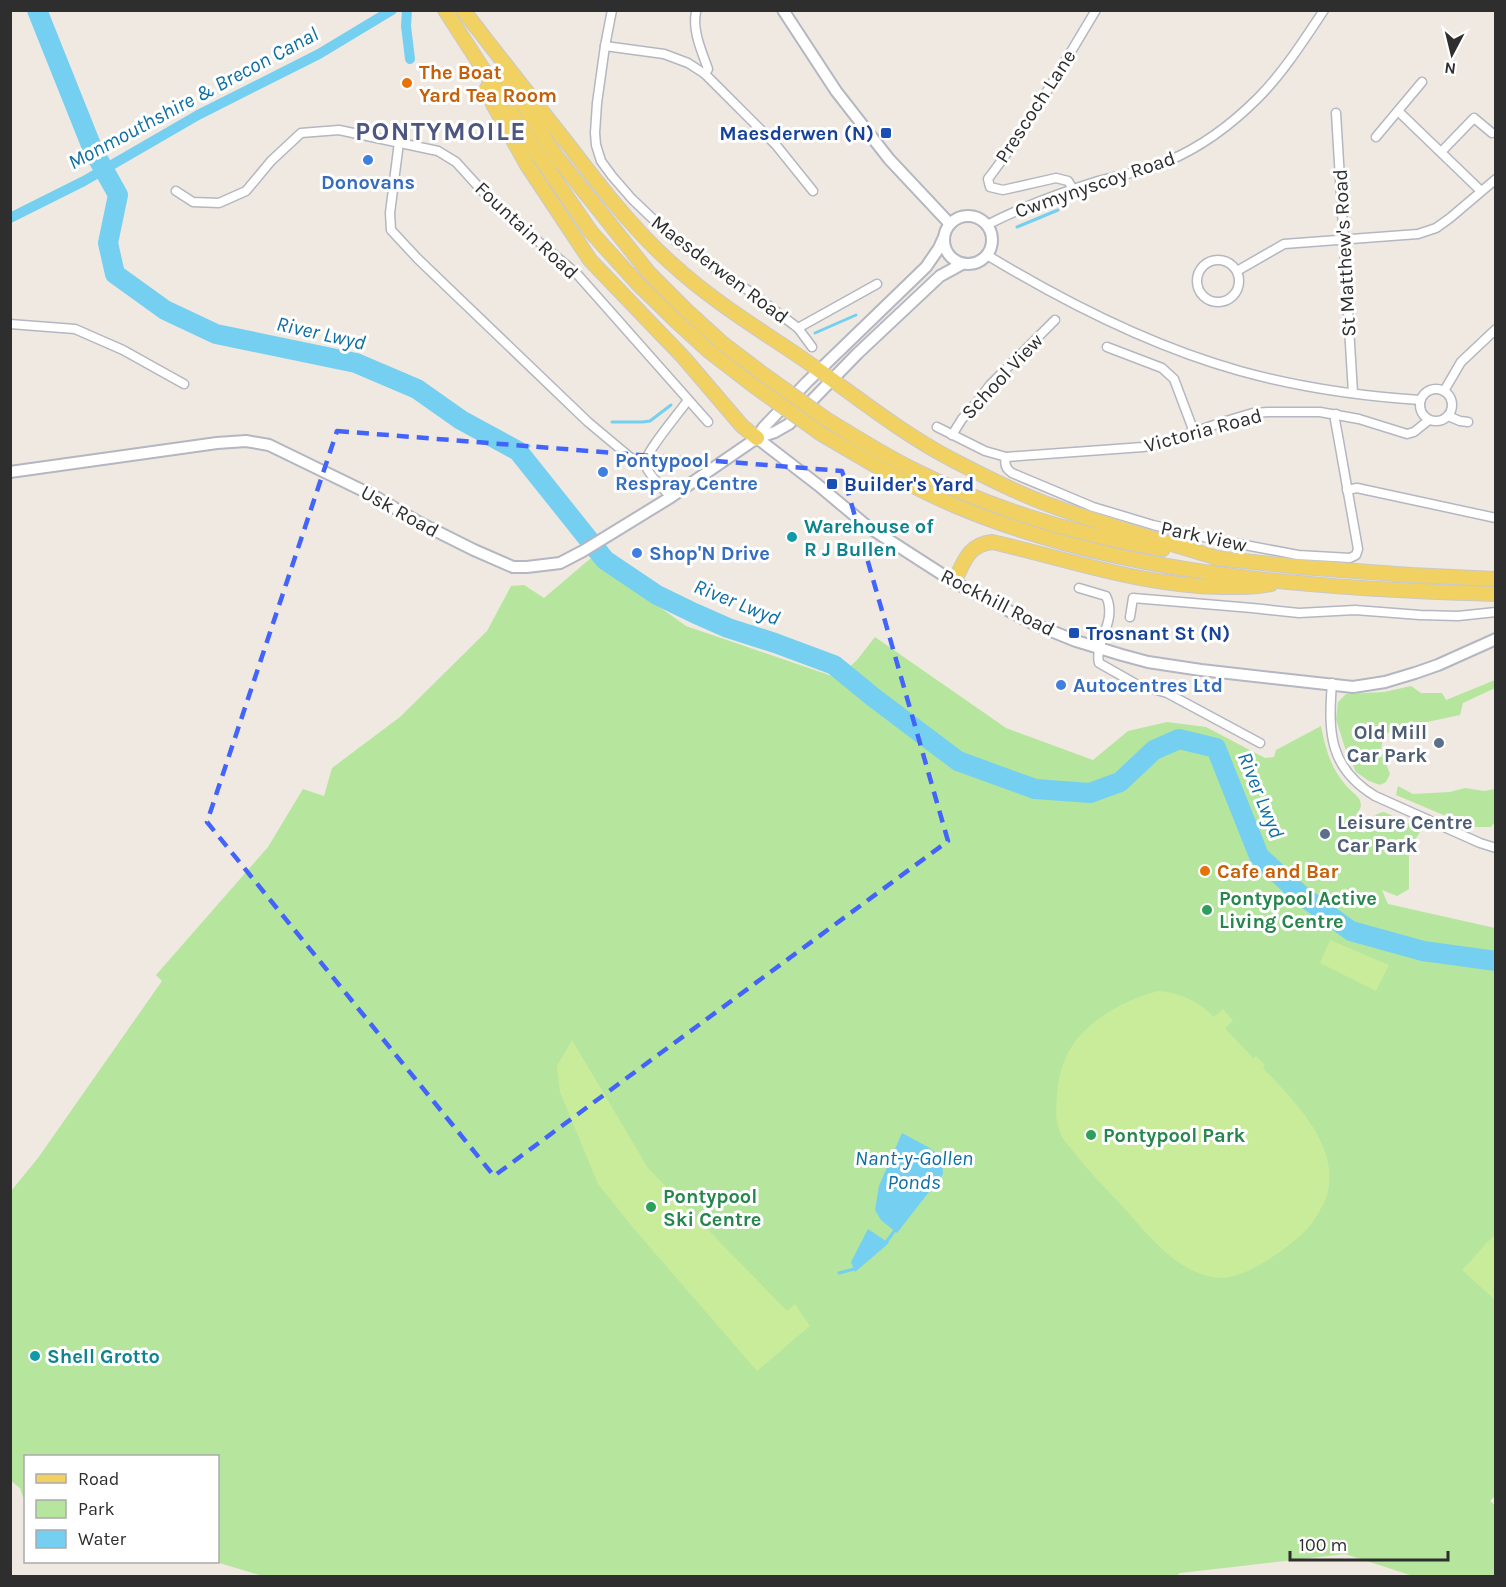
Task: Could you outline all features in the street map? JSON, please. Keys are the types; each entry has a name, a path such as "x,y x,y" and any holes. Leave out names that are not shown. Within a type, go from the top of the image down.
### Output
{"main road":[{"path":"463,10 633,225 671,264 708,293 903,431 996,482 1055,507 1221,559"},
{"path":"463,10 556,156 649,273 687,311 763,375 865,444 966,494 1030,518 1159,549 1221,559 1366,572 1496,579"},
{"path":"446,12 591,232 638,284 710,352 820,433 868,462 929,494 993,520 1043,538 1131,559 1212,573 1285,581 1496,594"},
{"path":"477,62 493,104 527,165 590,260 684,358 742,426 757,438"},
{"path":"954,582 972,549 977,545 992,542 1099,570 1158,582 1204,587 1256,588 1285,581"}],"street":[{"name":"Maesderwen Road","path":"612,10 597,103 595,133 601,161 632,200 677,242 798,328 812,346"},
{"path":"783,10 843,100 889,159 950,224"},
{"name":"Prescoch Lane","path":"1073,189 1068,182 1056,178 1003,190 990,187 988,179 1015,142 1096,10"},
{"name":"Cwmynyscoy Road","path":"987,225 1017,209 1073,189 1166,162 1190,151 1259,98 1324,10"},
{"path":"696,12 694,20 699,44 708,69 705,74"},
{"path":"605,46 664,54 688,63 705,74 776,145 813,192"},
{"path":"1376,137 1422,82"},
{"path":"1398,111 1481,191"},
{"name":"St Matthew's Road","path":"1336,113 1353,393"},
{"path":"1441,152 1474,118 1492,133"},
{"name":"Fountain Road","path":"176,190 193,202 219,203 246,191 271,161 301,133 339,130 438,151 456,162 495,205 577,274 708,422"},
{"path":"399,142 390,213 391,230 418,259 588,422 631,458 645,463"},
{"path":"1237,272 1281,245 1418,234 1436,228 1496,179"},
{"path":"757,438 819,370 920,274 939,248 945,232 950,224 966,216 981,220 987,225 992,244 981,261 975,264 962,264 946,252 943,239"},
{"path":"987,255 1062,299 1126,330 1190,355 1239,371 1294,384 1420,400"},
{"path":"1221,260 1227,262 1237,272 1239,285 1232,297 1219,302 1212,301 1201,293 1197,280 1198,273 1207,263 1221,260"},
{"path":"757,438 789,424 832,379 940,276 962,264"},
{"name":"Maesderwen Road","path":"798,328 866,295 877,284"},
{"name":"School View","path":"952,435 990,385 1055,320"},
{"path":"10,324 75,329 123,350 184,384"},
{"path":"1444,391 1461,362 1496,330"},
{"path":"1107,347 1162,368 1169,373 1174,379 1194,432"},
{"path":"1430,390 1444,391 1451,400 1449,416 1440,421 1429,420 1421,412 1420,400 1430,390"},
{"path":"671,497 648,470 645,463 649,452 688,400"},
{"name":"Victoria Road","path":"1006,457 1155,445 1253,413 1297,411 1336,414 1407,434 1414,432 1429,420"},
{"name":"Park View","path":"1006,457 1007,469 1012,473 1093,507 1152,525 1298,555 1350,558 1356,555 1358,549 1335,420 1336,414"},
{"path":"1449,416 1468,422"},
{"path":"937,427 985,451 1006,457"},
{"name":"Usk Road","path":"10,472 217,443 246,441 269,445 330,473 474,550 513,567 527,567 560,563 584,551 671,497 757,438"},
{"name":"Rockhill Road","path":"757,438 867,526 954,582 1034,624 1100,649 1148,662 1201,670 1353,687 1385,682 1438,665 1496,639"},
{"path":"1347,490 1358,488 1496,518"},
{"path":"1079,588 1106,596 1110,604 1106,631 1098,657 1099,663 1136,684 1167,693 1260,743"},
{"path":"1130,617 1133,598 1299,613 1355,610 1458,616 1496,612"},
{"path":"1332,683 1330,713 1333,742 1348,775 1360,787 1376,796 1496,848"}],"highlighted area":[{"path":"337,431 842,471 948,841 494,1176 207,822"}],"green space":[{"name":"Pontypool Park","path":"591,558 686,626 838,678 857,660 875,637 1006,728 1093,760 1128,731 1167,722 1206,727 1265,758 1274,757 1276,750 1321,726 1326,749 1335,770 1360,800 1361,806 1352,827 1364,833 1374,816 1384,812 1422,829 1409,849 1409,889 1397,896 1382,890 1388,904 1495,928 1496,1495 1490,1501 1495,1505 1495,1576 1413,1576 1345,1554 1180,1573 1176,1576 263,1576 219,1563 219,1455 24,1455 23,1497 20,1488 11,1481 11,1191 38,1158 162,981 156,975 268,847 303,789 324,796 332,768 400,717 487,631 511,586 524,585 544,598"},
{"path":"1495,680 1495,688 1463,703 1460,715 1394,729 1383,736 1381,750 1390,774 1386,782 1380,785 1356,772 1345,748 1336,719 1338,702 1346,694 1384,692 1411,686 1421,693 1442,693 1446,700"},
{"path":"1398,786 1413,794 1450,792 1465,788 1484,791 1495,789 1495,822 1491,827 1472,827 1396,795"},
{"path":"1330,940 1389,965 1376,991 1320,963"},
{"name":"Pontypool Park","path":"1159,991 1189,999 1202,1006 1214,1017 1223,1009 1233,1021 1225,1028 1253,1058 1256,1056 1265,1065 1263,1068 1305,1115 1325,1152 1329,1172 1328,1192 1310,1226 1272,1257 1252,1269 1231,1277 1217,1278 1199,1273 1186,1267 1163,1250 1079,1158 1062,1137 1057,1123 1056,1105 1060,1074 1075,1042 1084,1031 1107,1013 1133,999"},
{"name":"Pontypool Ski Centre","path":"572,1040 648,1168 787,1311 795,1304 810,1326 757,1371 598,1184 560,1092 557,1066"},
{"path":"1495,1234 1495,1300 1462,1270"}],"water":[{"name":"Nant-y-Gollen Ponds","path":"902,1133 942,1157 943,1174 897,1233 881,1220 875,1210 879,1186"},
{"path":"868,1229 889,1243 855,1272 851,1262"}],"waterway":[{"name":"River Lwyd","path":"37,10 93,150 118,195 108,243 115,274 165,310 216,334 356,363 417,389 461,420 518,451 605,560 657,595 694,613 728,628 834,665 958,761 1035,789 1090,793 1120,782 1154,750 1179,739 1216,748 1259,856 1301,895 1351,931 1423,951 1496,961"},
{"name":"Monmouthshire & Brecon Canal","path":"10,218 84,181 198,115 319,54 392,10"},
{"path":"407,10 406,26 410,59"},
{"path":"1017,227 1058,210"},
{"path":"815,333 856,315"},
{"path":"612,422 650,421 671,405"},
{"path":"518,451 529,446"},
{"path":"887,1241 895,1230"},
{"path":"839,1273 854,1269"}],"place":[{"name":"The Boat Yard Tea Room","path":"407,83"},
{"name":"Maesderwen (N)","path":"886,133"},
{"name":"Donovans","path":"368,160"},
{"name":"Pontypool Respray Centre","path":"603,472"},
{"name":"Builder's Yard","path":"832,484"},
{"name":"Warehouse of R J Bullen","path":"792,537"},
{"name":"Shop'N Drive","path":"637,553"},
{"name":"Trosnant St (N)","path":"1074,633"},
{"name":"Autocentres Ltd","path":"1061,685"},
{"name":"Old Mill Car Park","path":"1439,743"},
{"name":"Leisure Centre Car Park","path":"1325,834"},
{"name":"Cafe and Bar","path":"1205,871"},
{"name":"Pontypool Active Living Centre","path":"1207,910"},
{"name":"Pontypool Park","path":"1091,1135"},
{"name":"Pontypool Ski Centre","path":"651,1207"},
{"name":"Shell Grotto","path":"35,1356"}],"district":[{"name":"PONTYMOILE","path":"441,131"}]}
